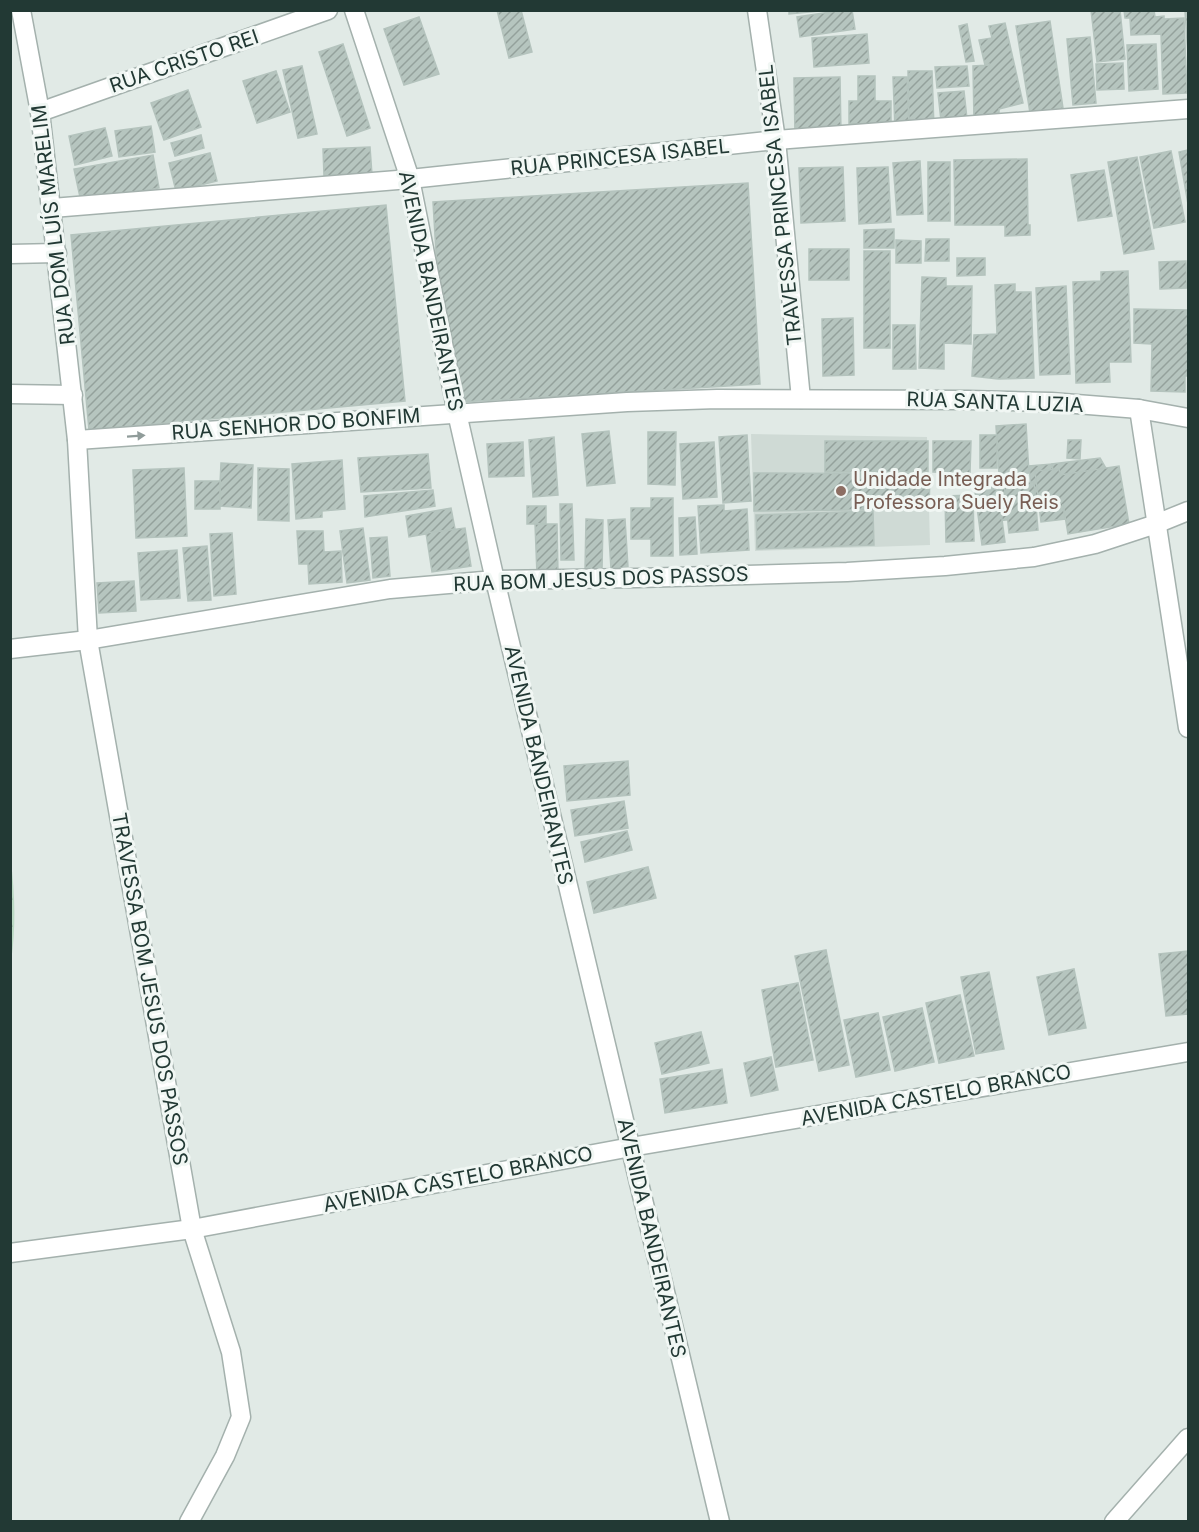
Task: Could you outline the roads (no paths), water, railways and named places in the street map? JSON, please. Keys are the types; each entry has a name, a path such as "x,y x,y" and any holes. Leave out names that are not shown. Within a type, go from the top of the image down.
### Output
{"street":[{"name":"RUA DOM LUÍS MARELIM","path":"21,10 40,112 77,440"},
{"name":"RUA CRISTO REI","path":"40,112 328,10"},
{"name":"AVENIDA BANDEIRANTES","path":"354,10 410,179 457,413 495,580 720,1521"},
{"name":"TRAVESSA PRINCESA ISABEL","path":"757,10 776,140 801,399"},
{"name":"RUA PRINCESA ISABEL","path":"52,208 410,179 776,140 1188,109"},
{"path":"10,254 57,253"},
{"path":"10,394 73,395"},
{"name":"RUA SANTA LUZIA","path":"801,399 1039,402 1139,409 1188,418"},
{"name":"RUA SENHOR DO BONFIM","path":"77,440 627,402 801,399"},
{"path":"1139,409 1188,728"},
{"name":"TRAVESSA BOM JESUS DOS PASSOS","path":"77,440 88,640 192,1229 231,1352 241,1418 225,1456 189,1521"},
{"name":"RUA BOM JESUS DOS PASSOS","path":"10,649 88,640 390,589 495,580 835,572 945,566 1034,557 1095,544 1188,511"},
{"name":"AVENIDA CASTELO BRANCO","path":"10,1253 192,1229 631,1147 1188,1052"},
{"path":"1114,1521 1179,1451 1188,1438"}],"place":[{"name":"Unidade Integrada Professora Suely Reis","path":"841,491"}]}
